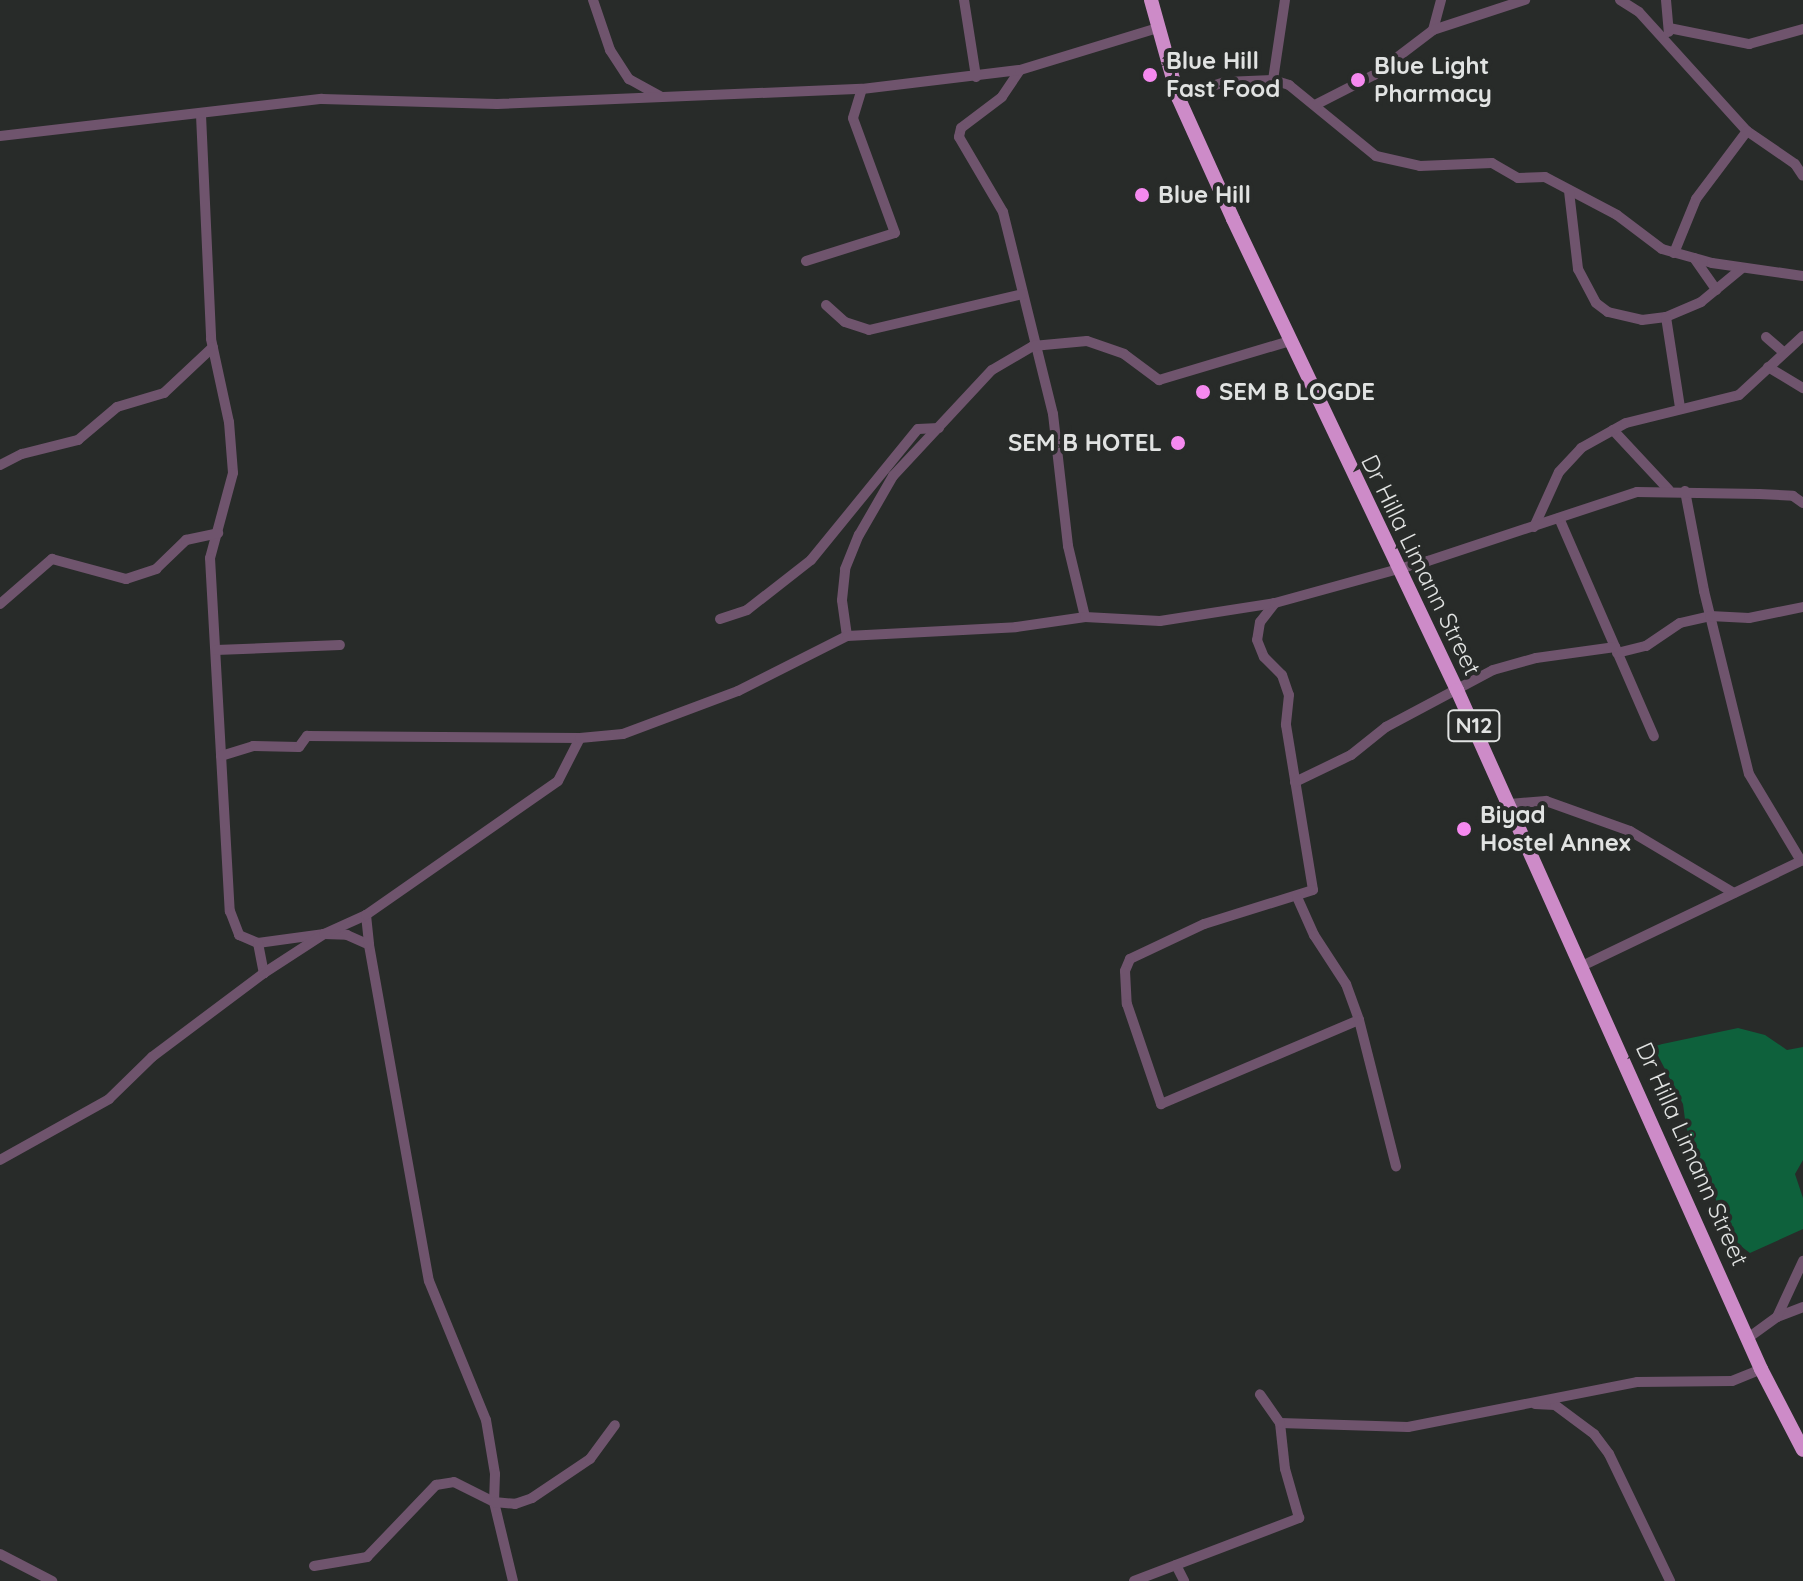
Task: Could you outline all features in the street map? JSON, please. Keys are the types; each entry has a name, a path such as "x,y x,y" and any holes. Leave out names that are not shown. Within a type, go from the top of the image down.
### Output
{"highway":[{"name":"Dr Hilla Limann Street","path":"1151,0 1178,97 1510,804 1761,1369 1803,1450"}],"street":[{"path":"593,0 610,50 629,79 662,98"},
{"path":"964,0 976,77"},
{"path":"1273,80 1285,0"},
{"path":"1433,30 1441,0"},
{"path":"1315,105 1374,75 1433,30 1525,0"},
{"path":"1620,0 1668,42 1747,131 1803,176"},
{"path":"1666,0 1668,42"},
{"path":"0,136 322,99 497,104 862,89 1020,70 1157,28"},
{"path":"1669,28 1749,44 1803,29"},
{"path":"1020,70 1002,97 961,128 959,137 1003,212 1033,346 1053,414 1068,546 1085,617"},
{"path":"1178,97 1225,82 1273,80 1315,105 1376,156 1392,162 1420,166 1492,163 1518,178 1545,177 1674,253 1741,269 1802,277"},
{"path":"806,261 895,233 853,118 862,89"},
{"path":"201,115 213,347 229,422 233,473 210,558 230,911 239,935 258,943 324,934 347,935 369,945"},
{"path":"1674,253 1696,199 1747,131"},
{"path":"1569,191 1578,269 1596,303 1624,318 1666,317 1716,290 1741,269"},
{"path":"1694,258 1716,290"},
{"path":"826,305 845,322 869,330 1023,294"},
{"path":"1666,317 1680,407"},
{"path":"1534,527 1559,472 1581,448 1613,430 1680,407 1739,395 1782,351 1803,336"},
{"path":"1766,337 1782,351"},
{"path":"847,636 842,600 845,569 859,535 893,476 992,370 1033,346 1087,341 1124,354 1159,380 1290,341"},
{"path":"0,465 22,454 78,440 117,407 164,393 213,347"},
{"path":"1768,367 1803,388"},
{"path":"720,619 747,610 811,560 918,429 939,428"},
{"path":"1613,430 1669,490"},
{"path":"221,756 253,746 299,747 307,736 580,738 623,734 738,691 847,636 1016,627 1085,617 1160,621 1275,603 1534,527 1637,492 1669,490 1793,496 1803,503"},
{"path":"1584,965 1802,860 1749,774 1710,616 1685,491"},
{"path":"1559,518 1654,736"},
{"path":"0,604 52,559 126,579 156,569 186,540 218,533"},
{"path":"1275,603 1260,622 1257,640 1264,657 1282,675 1289,695 1286,725 1315,884 1308,894 1188,930 1125,966 1127,1004 1161,1104 1359,1020"},
{"path":"1295,782 1351,755 1386,727 1493,670 1536,658 1646,646 1680,623 1710,616 1749,618 1803,607"},
{"path":"216,650 340,645"},
{"path":"0,1160 109,1099 152,1057 264,973 324,934 366,915 558,781 580,738"},
{"path":"1510,804 1546,801 1630,831 1734,893"},
{"path":"1297,897 1314,935 1346,984 1359,1020 1396,1166"},
{"path":"366,915 429,1281 486,1420 495,1474 494,1502 513,1581"},
{"path":"258,943 264,973"},
{"path":"1777,1317 1803,1261"},
{"path":"1748,1338 1777,1317 1803,1307"},
{"path":"1280,1423 1408,1427 1637,1382 1732,1381 1761,1369"},
{"path":"1134,1581 1299,1518 1285,1469 1280,1423 1260,1394"},
{"path":"1533,1403 1555,1405 1602,1444 1670,1581"},
{"path":"314,1566 367,1557 436,1485 454,1482 494,1502 515,1504 532,1498 590,1459 615,1425"},
{"path":"0,1554 52,1581"},
{"path":"1176,1565 1184,1581"}],"green space":[{"path":"1738,1028 1765,1035 1787,1050 1803,1047 1803,1160 1795,1174 1803,1198 1803,1229 1750,1253 1738,1244 1717,1202 1686,1127 1683,1104 1653,1046"}],"place":[{"name":"Blue Hill Fast Food","path":"1150,75"},
{"name":"Blue Light Pharmacy","path":"1358,80"},
{"name":"Blue Hill","path":"1142,195"},
{"name":"SEM B LOGDE","path":"1203,392"},
{"name":"SEM B HOTEL","path":"1178,443"},
{"name":"Biyad Hostel Annex","path":"1464,829"}]}
